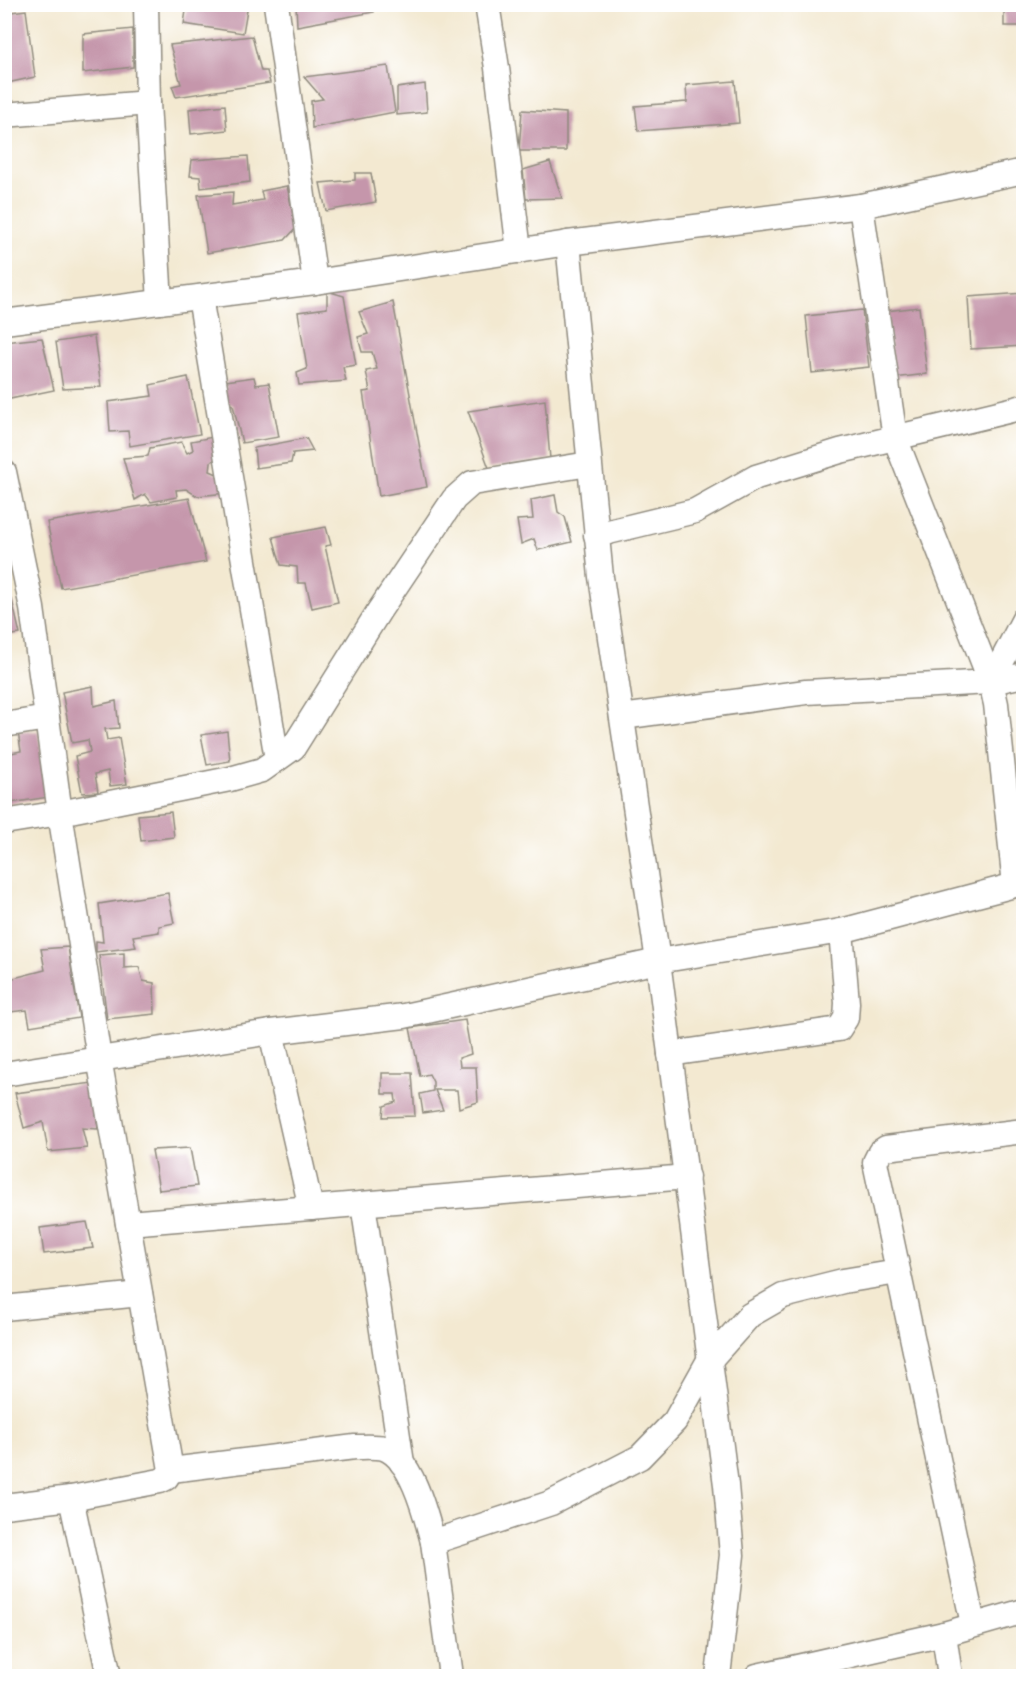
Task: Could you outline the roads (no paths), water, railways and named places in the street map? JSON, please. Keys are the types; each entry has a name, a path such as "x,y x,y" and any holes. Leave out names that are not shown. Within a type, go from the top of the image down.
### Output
{"street":[{"path":"146,4 148,103 160,302"},
{"path":"276,4 315,282"},
{"path":"488,4 519,251"},
{"path":"4,115 148,103"},
{"path":"4,322 315,282 568,243 861,206 1023,171"},
{"path":"4,1074 271,1032 404,1016 658,961 841,931 1019,885 996,704 991,682 895,438 861,206"},
{"path":"568,243 596,535 658,961 687,1177 708,1362 726,1485 732,1555 718,1677"},
{"path":"200,297 278,759"},
{"path":"596,535 695,511 756,477 840,451 1023,407"},
{"path":"4,822 230,779 262,770 294,748 379,611 454,499 472,483 589,464"},
{"path":"4,472 11,540 32,608 60,813 99,1058 171,1470 166,1478 159,1481 71,1498 4,1506"},
{"path":"991,682 1023,619"},
{"path":"622,717 806,692 991,682 1023,675"},
{"path":"4,725 47,718"},
{"path":"670,1054 839,1029 846,1018 847,1003 841,931"},
{"path":"271,1032 311,1208"},
{"path":"973,1624 875,1162 880,1152 886,1148 1023,1131"},
{"path":"128,1223 687,1177"},
{"path":"363,1204 402,1462 419,1494 433,1542 451,1677"},
{"path":"433,1542 551,1503 640,1456 675,1421 708,1362 750,1315 783,1296 843,1281 898,1272"},
{"path":"4,1308 140,1294"},
{"path":"171,1470 355,1447 384,1448 402,1462"},
{"path":"71,1498 110,1677"},
{"path":"757,1677 944,1634 1023,1611"},
{"path":"944,1634 950,1677"}]}
